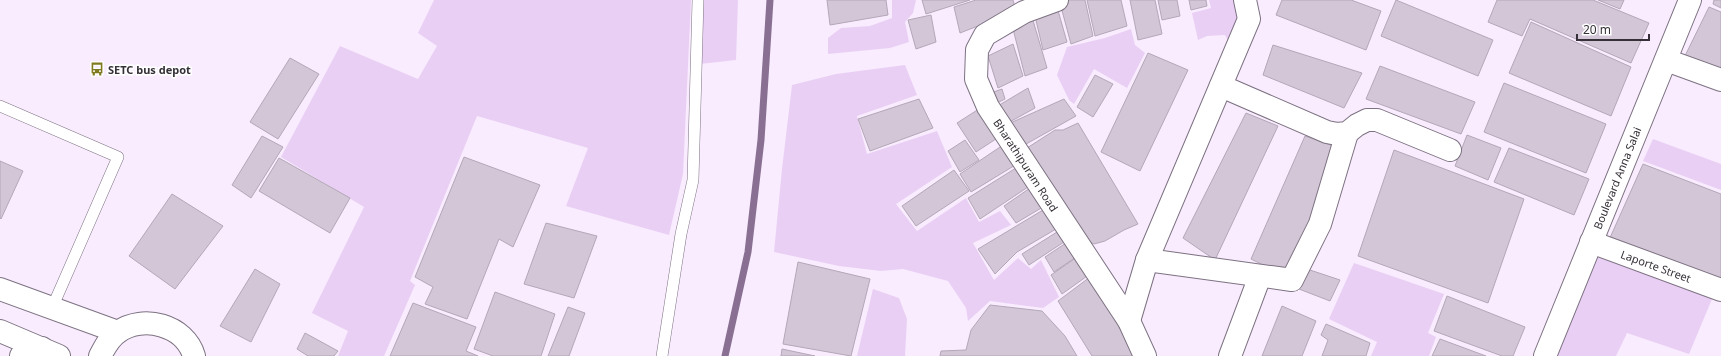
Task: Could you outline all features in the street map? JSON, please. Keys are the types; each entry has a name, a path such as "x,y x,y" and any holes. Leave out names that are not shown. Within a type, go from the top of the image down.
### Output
{"street":[{"name":"Bharathipuram Road","path":"1057,0 1022,6 985,35 978,50 976,78 988,107 1129,321 1145,356"},
{"path":"1129,321 1147,260 1250,19 1245,0"},
{"name":"Boulevard Anna Salai","path":"1544,356 1690,0"},
{"path":"1666,60 1721,80"},
{"path":"1221,86 1327,132 1337,134 1347,133 1357,125 1367,120 1377,120 1450,150"},
{"path":"1147,260 1292,280 1320,224 1347,133"},
{"name":"Laporte Street","path":"1591,242 1721,290"},
{"path":"1230,356 1260,276"},
{"path":"0,289 118,332"},
{"path":"100,356 106,343 118,332 131,325 146,322 160,324 174,330 185,340 194,356"},
{"path":"0,331 51,352"},
{"path":"21,356 51,352"}],"lane":[{"path":"662,356 681,234 693,180 698,0"},
{"path":"0,106 118,157 52,308"}],"shaded area":[{"path":"434,0 691,0 683,174 669,235 566,206 588,148 477,116 410,281 415,285 384,356 338,356 348,331 312,313 364,207 281,157 340,46 418,79 437,46 418,33"},
{"path":"701,0 738,0 736,60 700,64"},
{"path":"892,0 916,0 913,13 905,22 909,42 890,48 828,54 828,38 841,28 870,26 892,18"},
{"path":"1209,0 1242,0 1233,50 1225,35 1207,36 1198,40 1192,13 1211,8"},
{"path":"1131,29 1135,45 1145,53 1127,88 1094,69 1074,104 1069,100 1057,75 1067,47 1105,38"},
{"path":"905,65 917,95 857,116 867,154 937,131 952,167 896,204 917,231 966,198 979,222 1000,211 1011,225 973,243 994,280 1018,258 1031,269 1041,260 1059,297 1043,308 990,301 968,321 966,308 948,281 903,269 881,271 839,266 774,252 792,85 836,74"},
{"path":"1653,139 1721,164 1721,190 1643,161"},
{"path":"1595,253 1712,299 1689,354 1627,333 1616,356 1554,356"},
{"path":"1354,263 1444,294 1428,333 1436,337 1429,356 1371,356 1377,342 1329,319"},
{"path":"873,289 899,298 907,319 905,356 857,356"}],"building":[{"path":"827,0 886,0 888,15 830,25"},
{"path":"922,0 970,0 926,14"},
{"path":"976,0 1013,0 1016,11 960,33 954,7"},
{"path":"1070,0 1085,0 1093,36 1071,44 1060,3"},
{"path":"1087,0 1121,0 1127,26 1095,36"},
{"path":"1130,0 1155,0 1162,34 1138,40"},
{"path":"1158,0 1177,0 1180,16 1162,20"},
{"path":"1189,0 1206,0 1207,6 1191,10"},
{"path":"1282,0 1351,0 1381,11 1366,50 1276,15"},
{"path":"1396,0 1493,40 1478,76 1381,36"},
{"path":"1497,0 1593,0 1649,23 1631,63 1530,19 1522,36 1488,22"},
{"path":"1598,0 1624,0 1620,9"},
{"path":"1714,0 1721,0 1721,8 1713,4"},
{"path":"1057,7 1067,42 1043,50 1035,16"},
{"path":"1709,7 1721,12 1721,76 1682,62"},
{"path":"931,15 936,42 916,49 908,20"},
{"path":"1032,17 1047,68 1025,76 1012,25"},
{"path":"1531,22 1631,67 1611,116 1509,73"},
{"path":"1013,44 1023,76 998,88 988,56"},
{"path":"1273,45 1362,73 1344,108 1263,75"},
{"path":"1148,53 1188,70 1140,171 1101,152"},
{"path":"290,58 319,74 278,139 250,122"},
{"path":"1380,66 1475,102 1461,134 1366,99"},
{"path":"1095,75 1113,84 1093,117 1077,107"},
{"path":"1504,83 1606,124 1586,173 1484,132"},
{"path":"1028,88 1035,108 1006,124 996,107"},
{"path":"1002,89 1005,99 991,106 988,94"},
{"path":"919,99 933,128 870,151 858,119"},
{"path":"1064,99 1076,116 1019,148 1008,124"},
{"path":"982,107 1002,135 976,152 957,123"},
{"path":"1246,113 1278,126 1215,260 1183,238"},
{"path":"1078,123 1138,224 1105,241 1094,244 1084,238 1027,148 1055,130 1063,130"},
{"path":"1467,135 1501,148 1488,180 1455,166"},
{"path":"262,136 283,147 251,198 232,185"},
{"path":"1305,136 1345,150 1283,275 1251,259"},
{"path":"965,140 979,160 960,172 948,151"},
{"path":"1003,145 1017,164 971,192 960,174"},
{"path":"1509,148 1589,179 1574,215 1494,182"},
{"path":"1394,150 1524,199 1488,303 1358,256"},
{"path":"464,157 540,185 513,247 499,239 467,319 425,304 433,287 415,277"},
{"path":"279,158 350,198 330,233 259,191"},
{"path":"0,161 23,171 1,219 0,218"},
{"path":"1643,164 1721,194 1721,281 1609,240"},
{"path":"1019,166 1031,185 980,219 968,198"},
{"path":"954,170 969,191 916,226 902,206"},
{"path":"1030,188 1043,207 1016,223 1004,206"},
{"path":"172,194 223,226 175,289 129,256"},
{"path":"1043,210 1056,229 1017,252 995,274 978,249"},
{"path":"546,223 597,236 574,298 524,284"},
{"path":"1057,232 1064,242 1029,265 1022,254"},
{"path":"1066,243 1076,257 1054,272 1045,257"},
{"path":"1077,257 1090,274 1062,294 1051,275"},
{"path":"798,262 870,279 851,356 783,344"},
{"path":"255,269 280,284 251,342 220,326"},
{"path":"1307,269 1340,280 1330,301 1299,289"},
{"path":"1094,274 1138,356 1092,356 1058,301"},
{"path":"495,292 555,314 541,356 493,356 474,349"},
{"path":"1447,296 1525,327 1513,356 1502,356 1434,331"},
{"path":"413,303 476,327 466,351 478,356 390,356"},
{"path":"990,305 1042,311 1065,336 1077,356 940,356 941,351 966,350 971,330"},
{"path":"1282,306 1316,321 1302,356 1262,356"},
{"path":"568,307 585,313 569,356 548,356"},
{"path":"1326,324 1370,343 1366,356 1322,356 1328,340 1321,335"},
{"path":"305,333 338,351 334,356 308,356 297,349"},
{"path":"1440,339 1486,356 1432,356"},
{"path":"782,349 815,356 781,356"}],"waterway":[{"path":"725,356 748,252 761,140 770,0"}],"place":[{"name":"SETC bus depot","path":"97,69"}]}
